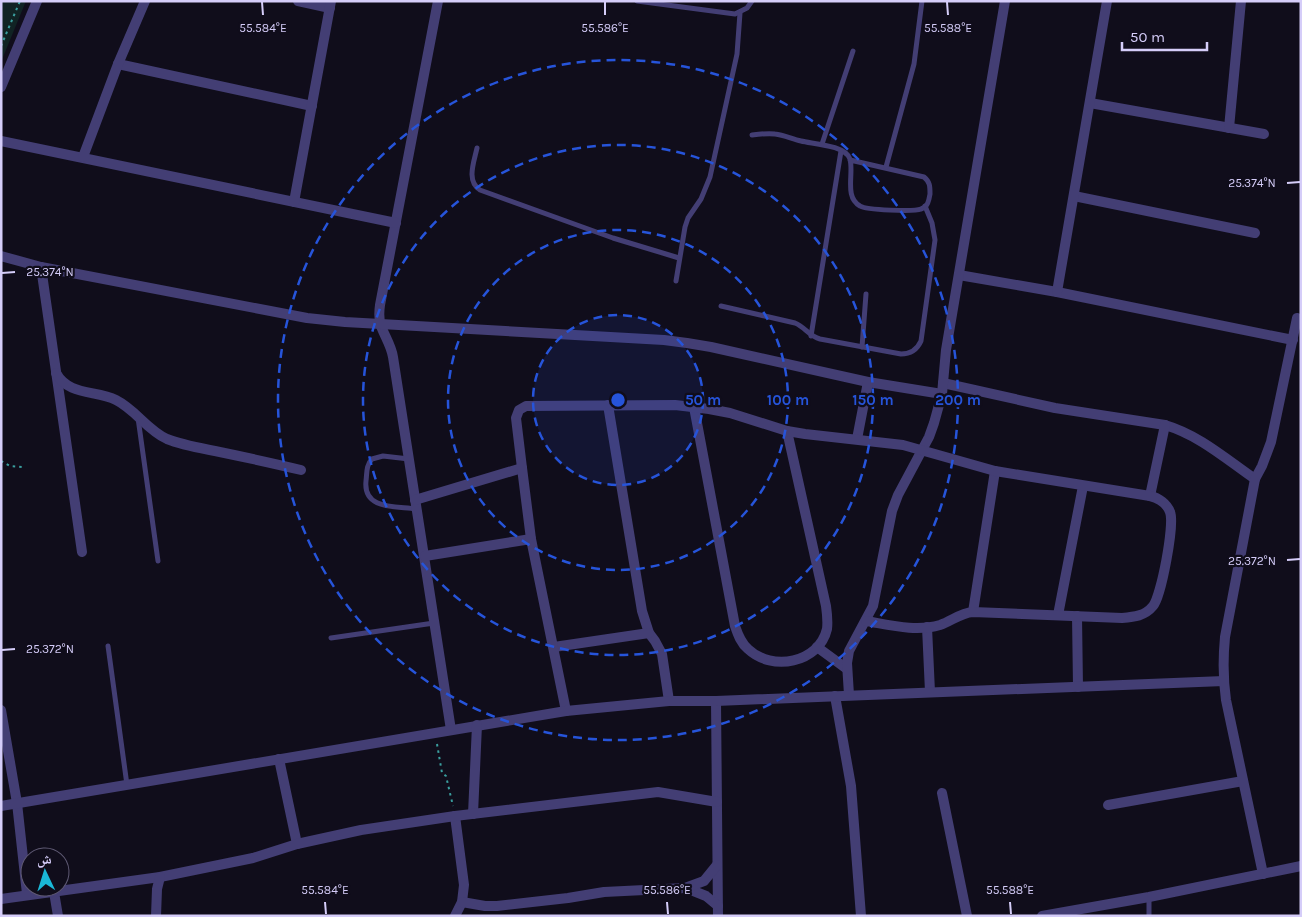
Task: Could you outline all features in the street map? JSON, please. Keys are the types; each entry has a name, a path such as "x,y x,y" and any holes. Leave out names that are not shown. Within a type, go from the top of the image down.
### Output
{"street":[{"path":"1,87 38,1"},
{"path":"83,157 118,64 145,1"},
{"path":"294,202 330,5 298,1"},
{"path":"438,1 380,305 381,326 388,337 392,350 451,730"},
{"path":"849,695 847,669 851,645 866,621 875,597 892,511 898,494 932,430 942,389 946,350 1005,1"},
{"path":"1057,292 1107,1"},
{"path":"1229,128 1241,1"},
{"path":"118,64 312,106"},
{"path":"1090,103 1264,134"},
{"path":"1,141 396,223"},
{"path":"1074,196 1255,233"},
{"path":"1,256 41,267 307,318 381,326 664,340 711,347 868,382 942,389 1165,425 1200,440 1255,479"},
{"path":"41,267 82,552"},
{"path":"959,275 1057,292 1293,340"},
{"path":"1263,874 1226,700 1224,680 1225,637 1255,479 1271,442 1297,318"},
{"path":"55,370 61,380 70,388 116,400 132,410 152,430 168,439 301,470"},
{"path":"857,439 868,382"},
{"path":"566,711 531,539 516,422 517,414 522,407 538,404 675,405 730,413 787,431 821,437 857,439 923,450 995,471 1150,496 1165,504 1172,518 1161,589 1156,602 1148,611 1136,617 973,612 927,627 900,627 866,621"},
{"path":"608,405 642,611 649,633 659,648 664,661 669,701"},
{"path":"694,407 735,626 742,642 755,654 772,661 790,661 811,652 825,634 827,626 827,612 787,431"},
{"path":"1150,496 1165,425"},
{"path":"416,505 522,468"},
{"path":"973,612 995,471"},
{"path":"1058,615 1084,486"},
{"path":"425,556 531,539"},
{"path":"1077,616 1078,687"},
{"path":"927,627 930,692"},
{"path":"554,647 649,633"},
{"path":"817,646 847,669"},
{"path":"1,806 566,711 669,701 716,701 1224,680"},
{"path":"835,696 851,786 861,916"},
{"path":"716,701 718,911"},
{"path":"1,710 17,803 22,847"},
{"path":"473,814 477,725"},
{"path":"279,759 297,844"},
{"path":"1108,804 1243,781"},
{"path":"70,890 160,877 253,858 297,844 380,827 455,816 658,792 717,802"},
{"path":"942,793 967,916"},
{"path":"455,816 464,885 462,902 455,916"},
{"path":"462,902 497,906 604,892 685,888 704,881 717,866"},
{"path":"1046,915 1149,897 1301,866"},
{"path":"156,916 157,889 160,877"},
{"path":"685,888 706,896 718,911"},
{"path":"1,898 20,895"},
{"path":"55,897 58,916"}],"lane":[{"path":"637,1 730,13 740,13 752,1"},
{"path":"886,167 914,64 922,1"},
{"path":"676,281 685,227 691,213 701,199 710,177 737,54 740,13"},
{"path":"822,144 853,50"},
{"path":"752,135 775,134 802,142 822,144 846,154 850,160 851,194 854,201 860,207 868,209 920,210 929,201 930,186 927,178 919,174 850,160"},
{"path":"477,148 472,179 474,186 480,190 614,238 679,258"},
{"path":"811,336 841,151"},
{"path":"721,306 795,323 802,326 811,336 906,354 917,348 921,341 935,240 932,223 925,206"},
{"path":"862,347 866,294"},
{"path":"138,416 158,561"},
{"path":"409,459 382,456 372,459 368,465 366,491 368,497 377,503 416,505"},
{"path":"331,638 435,623"},
{"path":"108,646 127,784"},
{"path":"1149,897 1149,916"}],"path":[{"path":"1,46 20,1"},
{"path":"1,461 10,466 22,467"},
{"path":"435,732 442,772 446,776 455,816"}],"shaded area":[{"path":"1,1 26,1 1,62"}]}
